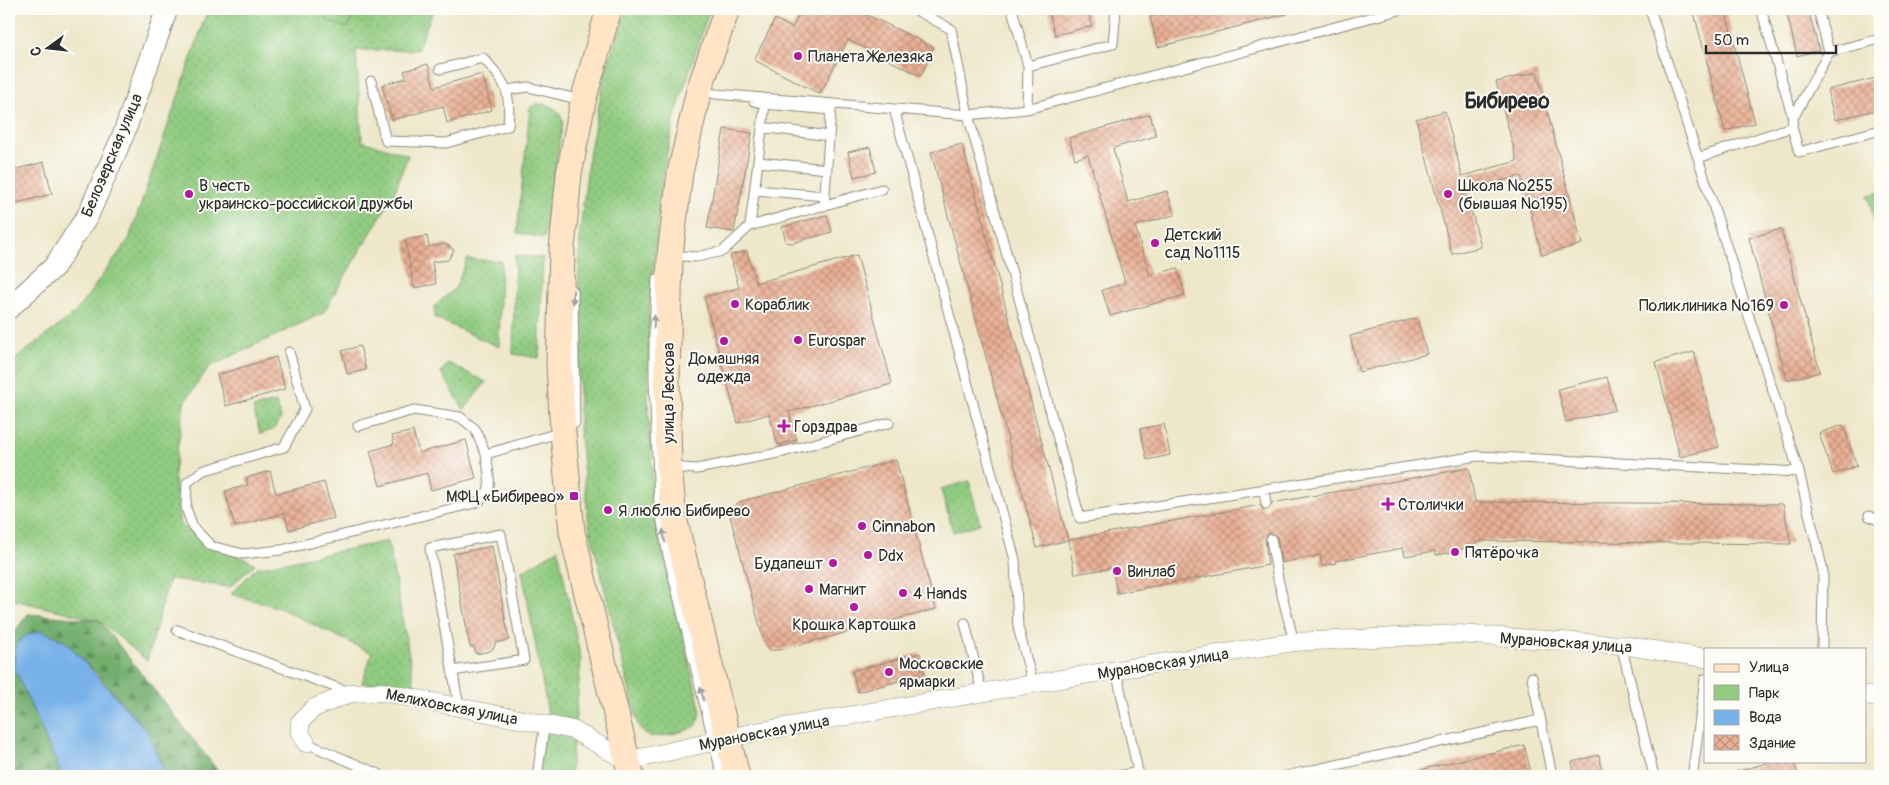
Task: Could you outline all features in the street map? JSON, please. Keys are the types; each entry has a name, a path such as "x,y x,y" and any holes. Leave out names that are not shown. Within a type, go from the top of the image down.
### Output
{"main road":[{"name":"улица Лескова","path":"727,9 699,90 680,173 664,261 669,467 678,537 721,740 737,776"},
{"path":"613,13 569,174 562,249 559,365 569,435 572,532 634,768"}],"street":[{"name":"Белозерская улица","path":"9,308 54,267 88,215 124,133 167,9"},
{"name":"Мурановская улица","path":"634,768 721,740 1033,684 1294,642 1458,634 1621,645 1704,658"},
{"name":"Мелиховская улица","path":"306,743 300,733 300,722 306,715 324,702 351,693 383,692 573,730 634,768"},
{"path":"1866,694 1880,699"}],"lane":[{"path":"914,9 951,29 968,115 1080,518 1264,491 1478,456 1799,472"},
{"path":"1012,9 1028,66 1027,109"},
{"path":"1028,66 1113,44 1116,9"},
{"path":"699,90 739,96 968,115 1027,109 1403,9"},
{"path":"1650,9 1799,472 1823,571 1822,648"},
{"path":"1761,9 1799,152 1880,130"},
{"path":"1698,158 1792,123 1829,52 1818,9"},
{"path":"1829,52 1880,39"},
{"path":"371,81 386,141 446,143 508,126 510,105 507,90 502,78 484,58 440,69"},
{"path":"507,90 528,87 587,105"},
{"path":"739,96 765,104 831,110 825,201"},
{"path":"750,226 756,190 765,104"},
{"path":"894,109 1016,560 1018,627 1033,684"},
{"path":"665,210 683,117"},
{"path":"762,127 829,136"},
{"path":"759,162 828,169"},
{"path":"664,261 722,251 750,226 825,201 882,189"},
{"path":"756,190 825,201"},
{"name":"улица Лескова","path":"664,261 654,326 654,381 659,504 667,551 721,740 722,776"},
{"path":"486,454 569,435 573,279"},
{"path":"289,352 305,409 284,447 202,471 187,483 186,508 193,527 211,546 243,554 281,550 475,503 485,498 490,490 486,454 475,429 460,417 414,410 358,426"},
{"path":"669,467 697,469 783,452 889,423"},
{"path":"1264,491 1266,504"},
{"path":"1880,516 1869,516 1880,521"},
{"path":"452,671 524,660 501,534 430,548 452,671 459,706"},
{"path":"1272,539 1278,579 1294,642"},
{"path":"965,623 982,693"},
{"path":"177,630 351,693"},
{"path":"1621,645 1654,776"},
{"path":"1116,670 1139,774 1119,776"},
{"path":"1532,677 1552,776"},
{"path":"1693,771 1704,687"},
{"path":"1286,776 1540,720"},
{"path":"628,721 634,768"},
{"path":"537,776 544,723"},
{"path":"306,743 379,774"}],"green space":[{"path":"208,9 434,9 417,50 356,50 362,141 408,155 394,194 323,313 209,367 184,403 174,473 180,525 255,564 230,587 169,579 147,661 99,620 9,599 9,364 75,313 129,239"},
{"path":"330,9 355,9 348,28 326,20"},
{"path":"627,9 710,9 675,116 663,173 649,311 648,402 655,521 701,712 696,726 672,734 653,737 641,730 638,725 589,525 579,427 578,308 580,231 589,155 606,68"},
{"path":"536,104 545,105 557,110 563,121 544,238 517,233 530,108"},
{"path":"1880,192 1880,240 1879,240 1868,195"},
{"path":"515,255 543,258 539,358 513,354"},
{"path":"467,259 501,261 499,347 435,318 434,307 456,287"},
{"path":"448,363 486,382 464,410 441,372"},
{"path":"276,402 281,418 273,430 260,434 253,408"},
{"path":"969,481 980,524 953,532 941,489"},
{"path":"388,541 415,688 362,683 372,653 279,608 231,594 256,568"},
{"path":"558,549 581,661 570,776 537,776 548,714 522,571"},
{"path":"28,614 99,620 222,776 166,776 147,731 98,675 66,642 53,634 21,639 14,655 15,669 62,776 9,776 9,639"}],"water":[{"path":"43,631 66,642 147,731 166,776 62,776 15,669 15,653 19,642 28,635"}],"building":[{"path":"802,9 855,9 934,47 921,76 848,40 820,94 754,60 775,19 792,28"},
{"path":"1048,9 1088,9 1092,26 1055,35"},
{"path":"1182,9 1287,9 1287,14 1158,47 1150,17"},
{"path":"1693,9 1725,9 1755,123 1725,131"},
{"path":"1786,9 1808,9 1819,50 1797,56"},
{"path":"428,64 434,87 482,74 492,110 447,123 443,106 392,120 382,85 406,78 404,71"},
{"path":"1537,72 1582,244 1542,255 1521,176 1466,190 1481,247 1452,254 1416,119 1445,111 1462,176 1517,161 1496,82"},
{"path":"1880,77 1880,109 1835,120 1827,90"},
{"path":"1150,114 1156,136 1113,148 1128,202 1167,191 1174,215 1135,226 1150,276 1177,268 1185,295 1110,316 1102,290 1125,283 1088,155 1075,159 1069,138"},
{"path":"724,129 752,133 734,232 707,228"},
{"path":"962,144 1068,540 1037,548 931,152"},
{"path":"870,147 876,172 854,177 848,152"},
{"path":"44,162 52,194 9,205 9,171"},
{"path":"827,215 832,232 792,243 786,242 782,227"},
{"name":"Поликлиника №169","path":"1781,229 1820,372 1787,380 1749,238"},
{"path":"427,236 429,247 445,244 454,250 448,260 432,262 436,284 414,288 405,240"},
{"name":"Eurospar","path":"747,251 756,283 857,255 892,384 789,412 797,440 778,445 769,414 738,423 704,297 739,288 730,255"},
{"path":"1417,318 1427,354 1359,372 1350,336"},
{"path":"360,346 366,370 347,374 342,351"},
{"path":"1694,352 1719,447 1680,457 1656,362"},
{"path":"276,357 285,389 226,406 217,375"},
{"path":"1607,377 1615,410 1566,422 1558,389"},
{"path":"1164,424 1170,455 1147,460 1140,429"},
{"path":"1843,425 1857,466 1833,474 1819,433"},
{"path":"413,431 419,453 466,440 476,478 431,490 427,473 380,486 370,451 394,444 392,436"},
{"name":"Будапешт","path":"896,460 936,609 780,650 770,650 764,642 730,516 733,508 739,502"},
{"path":"1469,468 1475,502 1783,504 1791,544 1481,541 1455,552 1436,555 1435,551 1405,556 1403,548 1335,561 1336,563 1322,566 1320,555 1281,563 1277,537 1270,533 1265,540 1268,565 1117,593 1112,568 1075,574 1068,540 1260,505 1263,510 1267,510 1272,503"},
{"path":"270,471 276,494 324,482 334,518 289,530 284,513 235,527 225,491 248,485 246,478"},
{"path":"492,546 509,640 495,643 494,648 490,651 476,654 474,647 470,647 453,554"},
{"name":"Московские ярмарки","path":"920,653 925,674 858,692 852,671"},
{"path":"1524,745 1532,776 1416,776 1415,771"},
{"path":"1599,755 1604,776 1575,776 1572,762"},
{"path":"1770,762 1794,762 1798,776 1735,776 1735,772"}],"place":[{"name":"Планета Железяка","path":"798,56"},
{"name":"В честь украинско-российской дружбы","path":"189,194"},
{"name":"Школа №255 (бывшая №195)","path":"1448,194"},
{"name":"Детский сад №1115","path":"1155,243"},
{"name":"Кораблик","path":"735,304"},
{"name":"Поликлиника №169","path":"1784,305"},
{"name":"Eurospar","path":"798,340"},
{"name":"Домашняя одежда","path":"724,341"},
{"name":"Горздрав","path":"784,426"},
{"name":"МФЦ «Бибирево»","path":"574,496"},
{"name":"Столички","path":"1388,504"},
{"name":"Я люблю Бибирево","path":"608,510"},
{"name":"Cinnabon","path":"862,526"},
{"name":"Пятёрочка","path":"1455,552"},
{"name":"Ddx","path":"868,555"},
{"name":"Будапешт","path":"833,563"},
{"name":"Винлаб","path":"1117,571"},
{"name":"Магнит","path":"809,589"},
{"name":"4 Hands","path":"903,593"},
{"name":"Крошка Картошка","path":"854,607"},
{"name":"Московские ярмарки","path":"889,672"}],"district":[{"name":"Бибирево","path":"1507,101"}]}
